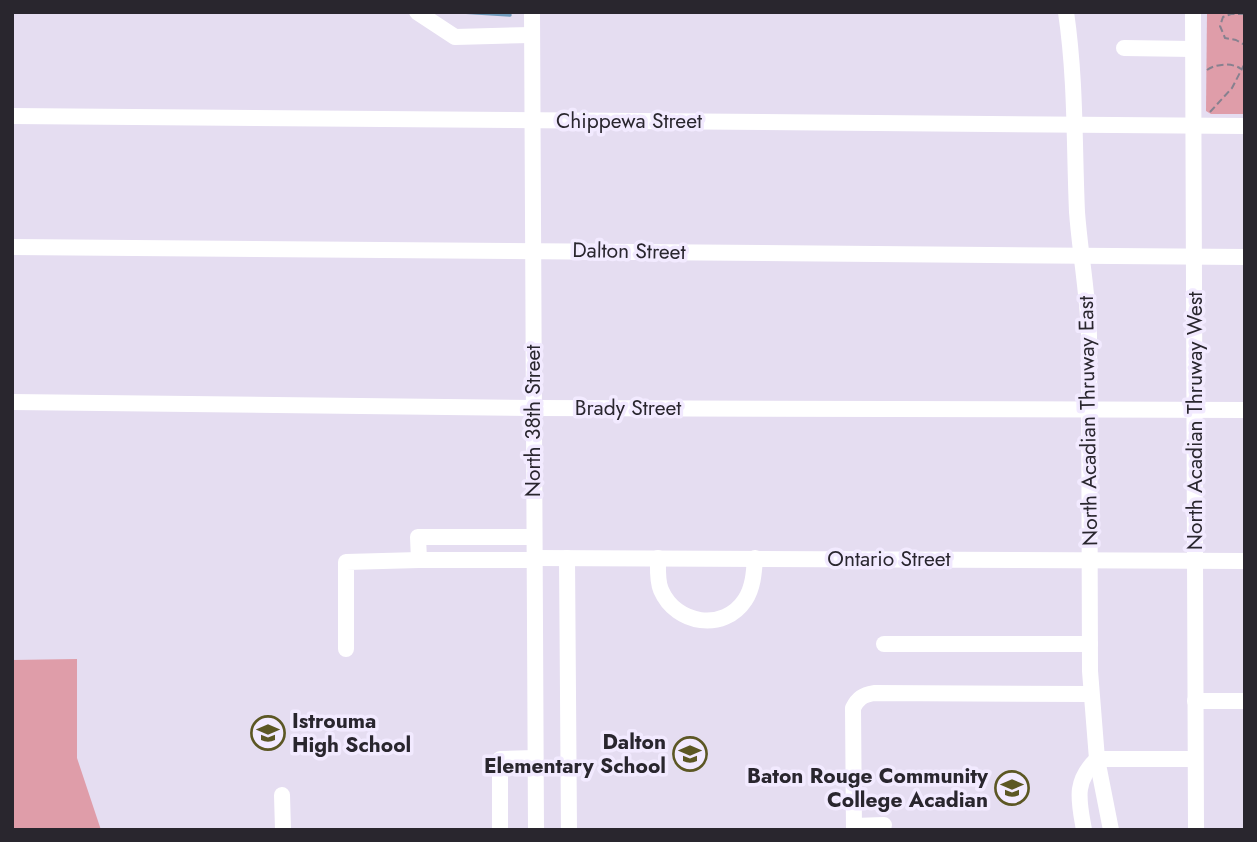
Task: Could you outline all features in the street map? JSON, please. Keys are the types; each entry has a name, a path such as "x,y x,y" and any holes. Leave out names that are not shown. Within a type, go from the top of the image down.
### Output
{"street":[{"path":"417,12 455,37 531,36"},
{"name":"North 38th Street","path":"532,12 536,830"},
{"name":"North Acadian Thruway East","path":"1066,12 1073,65 1077,200 1088,315 1091,694 1097,759 1111,830"},
{"name":"North Acadian Thruway West","path":"1194,12 1199,122 1195,257 1196,830"},
{"path":"1124,48 1194,49"},
{"name":"Chippewa Street","path":"12,116 532,121 1199,122 1245,126"},
{"name":"Dalton Street","path":"12,247 1245,257"},
{"name":"Brady Street","path":"12,402 533,408 1245,410"},
{"path":"418,560 418,537 533,537"},
{"path":"567,558 569,830"},
{"name":"Ontario Street","path":"346,649 346,562 567,558 1245,561"},
{"path":"657,558 660,589 670,605 684,616 700,621 714,621 739,608 753,583 755,558"},
{"path":"884,644 1090,643"},
{"path":"884,825 854,828 853,708 857,700 864,695 874,692 1091,694"},
{"path":"1195,701 1245,701"},
{"path":"500,830 500,759 535,758"},
{"path":"1084,830 1078,794 1089,766 1097,759 1195,759"},
{"path":"282,795 283,830"}],"path":[{"path":"1245,14 1227,15 1223,17 1220,26 1225,38 1245,45"},
{"path":"1199,122 1232,88 1245,63"},
{"path":"1205,72 1215,65 1236,65 1241,70"}],"shaded area":[{"path":"1207,12 1245,12 1245,114 1211,114 1206,111"},
{"path":"77,659 77,758 101,830 12,830 12,660"}],"waterway":[{"path":"462,12 510,15"}],"place":[{"name":"Istrouma High School","path":"268,733"},
{"name":"Dalton Elementary School","path":"690,754"},
{"name":"Baton Rouge Community College Acadian","path":"1012,788"}]}
